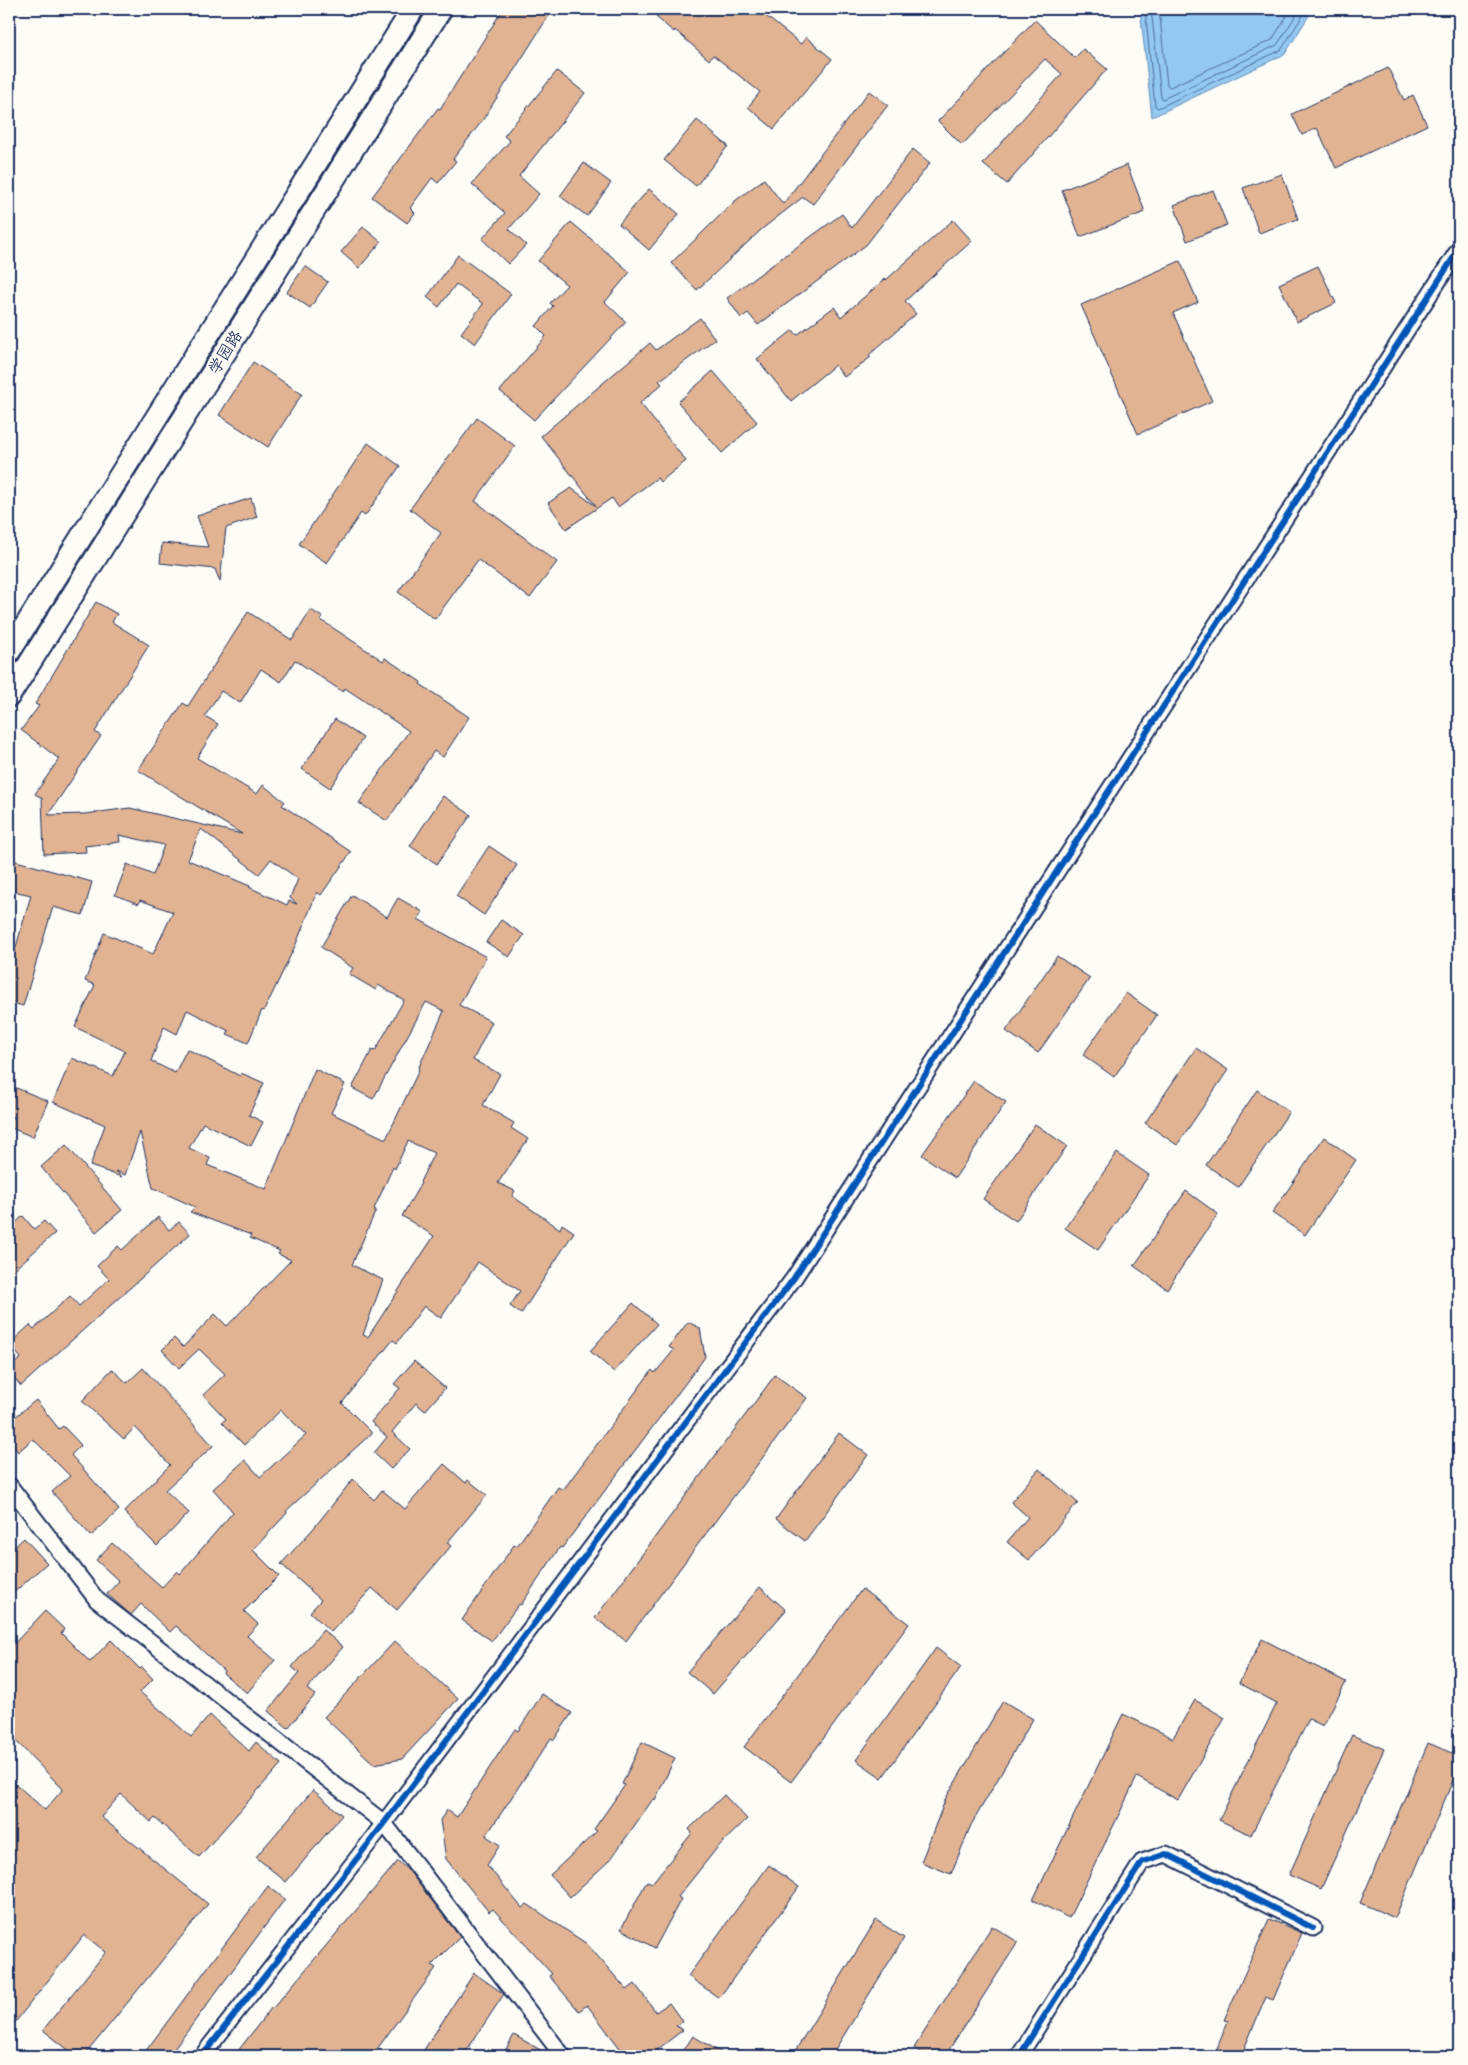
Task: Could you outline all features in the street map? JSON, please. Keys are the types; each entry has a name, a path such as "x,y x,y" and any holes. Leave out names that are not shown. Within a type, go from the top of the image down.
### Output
{"main road":[{"path":"9,652 412,9"},
{"name":"学园路","path":"9,696 441,9"}],"street":[{"path":"202,2056 384,1823 794,1278 1459,249"},
{"path":"9,1486 98,1600 384,1823 563,2056"},
{"path":"1019,2056 1142,1862 1166,1854 1313,1928"}],"water":[{"path":"1140,9 1313,9 1285,54 1152,117"}],"building":[{"path":"503,9 553,9 482,121 453,159 456,161 438,183 432,178 410,208 415,213 407,223 372,197 438,108 440,109"},
{"path":"663,9 757,9 801,44 806,37 832,59 774,129 748,107 760,92 713,55 709,60 675,30 674,32 656,17"},
{"path":"1035,20 1075,58 1083,49 1107,69 1007,184 983,164 1062,74 1045,59 962,145 938,121"},
{"path":"1388,68 1404,100 1413,95 1427,125 1336,168 1317,128 1302,135 1292,114"},
{"path":"557,71 585,93 519,176 539,194 509,229 526,245 508,264 482,239 505,213 472,184 510,141 504,136"},
{"path":"869,91 888,105 813,204 803,197 762,229 697,290 671,263 735,201 764,179 783,204"},
{"path":"697,120 728,146 696,186 664,160"},
{"path":"913,149 930,163 866,245 758,325 748,313 741,318 727,298 842,214 852,228"},
{"path":"584,163 611,183 587,216 560,196"},
{"path":"1127,165 1145,212 1080,237 1062,190"},
{"path":"1282,174 1298,219 1259,233 1243,188"},
{"path":"649,189 679,214 649,250 619,224"},
{"path":"1213,190 1227,225 1187,241 1174,205"},
{"path":"953,220 972,241 905,301 916,314 869,355 871,357 844,377 835,365 791,401 757,359 793,330 797,335 834,307 841,317"},
{"path":"571,222 630,272 605,302 626,322 534,420 500,391 546,336 536,326 553,306 550,303 567,285 538,261"},
{"path":"363,227 381,242 359,268 341,252"},
{"path":"458,255 511,294 475,344 461,333 483,304 456,284 439,307 427,297"},
{"path":"1180,261 1198,302 1173,313 1212,401 1138,434 1081,305"},
{"path":"305,266 328,282 310,308 287,292"},
{"path":"1318,266 1336,303 1297,322 1279,284"},
{"path":"700,318 715,339 659,381 662,384 640,403 686,461 660,482 657,478 618,507 612,498 566,529 548,503 571,488 596,506 541,436 650,343 656,350"},
{"path":"253,362 302,394 268,447 219,415"},
{"path":"713,371 757,422 722,453 678,402"},
{"path":"477,418 515,446 475,501 557,562 530,598 478,560 435,619 398,592 441,533 410,509"},
{"path":"368,443 400,466 365,516 361,513 327,563 299,544"},
{"path":"251,498 257,517 226,528 220,582 215,569 160,563 162,543 208,547 197,516"},
{"path":"96,602 117,614 112,622 149,645 95,732 101,736 48,815 85,814 130,808 242,834 138,770 183,703 188,706 248,612 292,640 311,610 322,617 321,620 383,661 385,658 469,717 443,757 434,751 387,821 359,803 409,731 345,688 343,692 295,660 281,682 261,669 240,703 221,691 205,716 218,724 197,758 257,794 263,785 285,802 282,805 351,852 321,895 317,892 296,944 264,1011 262,1010 248,1043 227,1034 229,1031 187,1010 177,1034 164,1027 151,1061 175,1073 187,1049 240,1076 241,1073 264,1083 249,1115 263,1122 251,1146 203,1123 189,1148 210,1158 207,1165 266,1189 315,1069 345,1084 331,1113 386,1139 419,1070 444,1011 426,1002 373,1099 352,1088 372,1050 375,1051 404,1000 378,985 376,990 349,974 353,968 321,947 352,895 387,917 398,898 423,912 418,919 486,957 459,1005 492,1022 473,1060 500,1074 483,1105 514,1123 511,1128 528,1139 498,1183 515,1191 512,1196 560,1229 562,1224 574,1232 521,1314 510,1306 520,1291 478,1262 441,1318 424,1306 397,1343 393,1340 342,1403 372,1433 286,1511 287,1513 253,1550 279,1576 244,1611 258,1624 247,1636 275,1660 247,1693 223,1673 224,1671 176,1626 170,1632 141,1604 131,1615 107,1594 119,1581 96,1560 112,1543 162,1587 177,1571 180,1574 233,1512 213,1489 245,1460 260,1477 306,1435 281,1410 244,1445 222,1422 226,1419 203,1395 225,1374 199,1349 179,1368 162,1350 174,1338 183,1347 215,1314 227,1326 291,1260 278,1254 280,1251 250,1238 251,1235 190,1212 195,1207 153,1188 140,1132 125,1175 116,1171 122,1177 90,1166 105,1125 53,1102 72,1058 113,1076 125,1051 75,1027 95,985 85,981 104,933 153,954 173,912 140,900 139,904 115,895 127,864 153,875 164,845 119,835 120,842 85,846 86,852 44,854 42,798 35,794 59,759 21,730 39,706 35,704","holes":["201,829 259,874 271,859 298,879 290,898 297,904 289,901 287,905 250,886 188,860","408,1141 434,1153 421,1183 402,1216 434,1236 368,1337 363,1335 383,1280 352,1265 376,1210 374,1209 393,1167 395,1169"]},
{"path":"335,719 363,738 330,788 302,769"},
{"path":"443,796 471,815 437,864 410,846"},
{"path":"489,846 517,865 484,915 456,896"},
{"path":"9,859 92,882 83,915 53,907 23,1006 9,1002 9,971 31,895 9,890"},
{"path":"501,920 524,935 509,957 486,942"},
{"path":"1057,956 1090,978 1038,1053 1006,1031"},
{"path":"1126,993 1157,1015 1114,1077 1083,1055"},
{"path":"1196,1048 1228,1070 1177,1145 1145,1123"},
{"path":"974,1081 1006,1102 955,1178 922,1155"},
{"path":"9,1085 48,1101 33,1137 9,1127 14,1117 9,1115"},
{"path":"1257,1090 1289,1112 1238,1187 1206,1165"},
{"path":"1035,1124 1067,1146 1016,1221 983,1199"},
{"path":"1324,1137 1356,1160 1305,1235 1272,1213"},
{"path":"66,1145 122,1210 96,1232 41,1167"},
{"path":"1117,1153 1149,1175 1098,1250 1065,1228"},
{"path":"1186,1191 1218,1214 1167,1289 1134,1266"},
{"path":"23,1216 34,1229 44,1221 55,1233 9,1274 9,1229"},
{"path":"158,1217 169,1230 179,1222 190,1234 21,1386 9,1372 9,1369 21,1358 9,1344 30,1325 34,1329 70,1296 79,1306 109,1279 97,1266 118,1246 122,1250"},
{"path":"633,1303 657,1324 614,1372 590,1351"},
{"path":"688,1322 700,1328 705,1357 562,1548 560,1547 521,1605 519,1604 492,1641 462,1620 514,1545 517,1546 558,1487 563,1490 652,1370 655,1373 674,1350 669,1347"},
{"path":"414,1361 445,1388 425,1411 416,1403 392,1432 410,1449 391,1469 374,1453 387,1437 371,1422 400,1388 394,1384"},
{"path":"143,1368 213,1446 165,1490 189,1513 157,1546 124,1512 170,1465 135,1427 124,1439 82,1401 112,1369 127,1383"},
{"path":"775,1375 807,1398 626,1641 595,1618"},
{"path":"36,1400 59,1429 63,1426 81,1445 71,1455 119,1510 91,1536 52,1492 70,1476 33,1439 18,1452 9,1440 9,1422"},
{"path":"839,1433 868,1455 805,1541 776,1519"},
{"path":"444,1464 466,1483 468,1480 487,1495 447,1543 451,1546 397,1610 372,1588 331,1632 310,1612 321,1600 281,1564 313,1529 353,1479 374,1500 382,1490 405,1509"},
{"path":"1039,1469 1078,1503 1029,1560 1007,1542 1028,1517 1011,1502"},
{"path":"24,1538 47,1563 9,1597 9,1552"},
{"path":"760,1587 786,1610 713,1694 687,1672"},
{"path":"862,1589 909,1624 791,1782 744,1747"},
{"path":"45,1611 64,1629 61,1633 90,1662 111,1640 140,1669 142,1667 153,1679 140,1692 191,1737 210,1715 249,1751 256,1742 281,1764 199,1857 155,1818 151,1822 121,1794 101,1817 208,1904 84,2056 76,2056 43,2030 106,1952 84,1935 9,2030 9,1778 45,1810 63,1789 9,1734 9,1649"},
{"path":"323,1630 343,1647 307,1689 315,1695 288,1728 268,1711 299,1673 292,1667"},
{"path":"1262,1639 1346,1682 1323,1726 1309,1719 1251,1835 1219,1820 1277,1703 1239,1683"},
{"path":"395,1641 458,1699 402,1759 374,1764 324,1717"},
{"path":"936,1648 961,1667 882,1778 856,1760"},
{"path":"542,1694 572,1713 554,1740 551,1738 486,1836 500,1845 487,1865 522,1908 527,1904 587,1944 627,1990 635,1984 656,2012 669,2003 682,2021 676,2026 683,2030 649,2056 626,2056 587,2005 579,2011 549,1976 552,1974 493,1909 489,1912 446,1859 440,1820 447,1810 457,1817 515,1729 518,1731"},
{"path":"1195,1700 1225,1718 1178,1800 1137,1777 1069,1918 1033,1900 1123,1714 1173,1738"},
{"path":"1003,1701 1033,1719 971,1825 951,1874 921,1862 946,1798"},
{"path":"1352,1735 1384,1749 1321,1889 1289,1875"},
{"path":"642,1742 675,1758 655,1800 653,1799 611,1859 570,1897 550,1875 597,1831 594,1829 625,1785 622,1784"},
{"path":"1428,1743 1459,1756 1459,1766 1395,1918 1360,1903"},
{"path":"313,1790 342,1815 286,1882 256,1857"},
{"path":"724,1795 747,1819 717,1848 678,1897 681,1899 655,1948 621,1929 647,1881 652,1883 692,1833 689,1829"},
{"path":"398,1861 409,1871 460,1937 432,1965 436,1968 372,2056 234,2056 272,2007"},
{"path":"769,1865 799,1887 719,1998 688,1976"},
{"path":"268,1886 285,1899 169,2056 142,2056"},
{"path":"1269,1919 1302,1933 1273,2000 1266,1997 1241,2056 1230,2056 1216,2051 1228,2021 1224,2020"},
{"path":"876,1920 904,1938 831,2056 792,2056"},
{"path":"992,1926 1018,1942 945,2056 927,2056 914,2048"},
{"path":"474,1973 504,1994 463,2056 420,2056"},
{"path":"514,2035 551,2056 502,2056"},
{"path":"693,2036 727,2056 680,2056"}],"cycle path":[{"path":"202,2056 369,1843 794,1278 1459,249"},
{"path":"1019,2056 1142,1862 1166,1854 1313,1928"}]}
